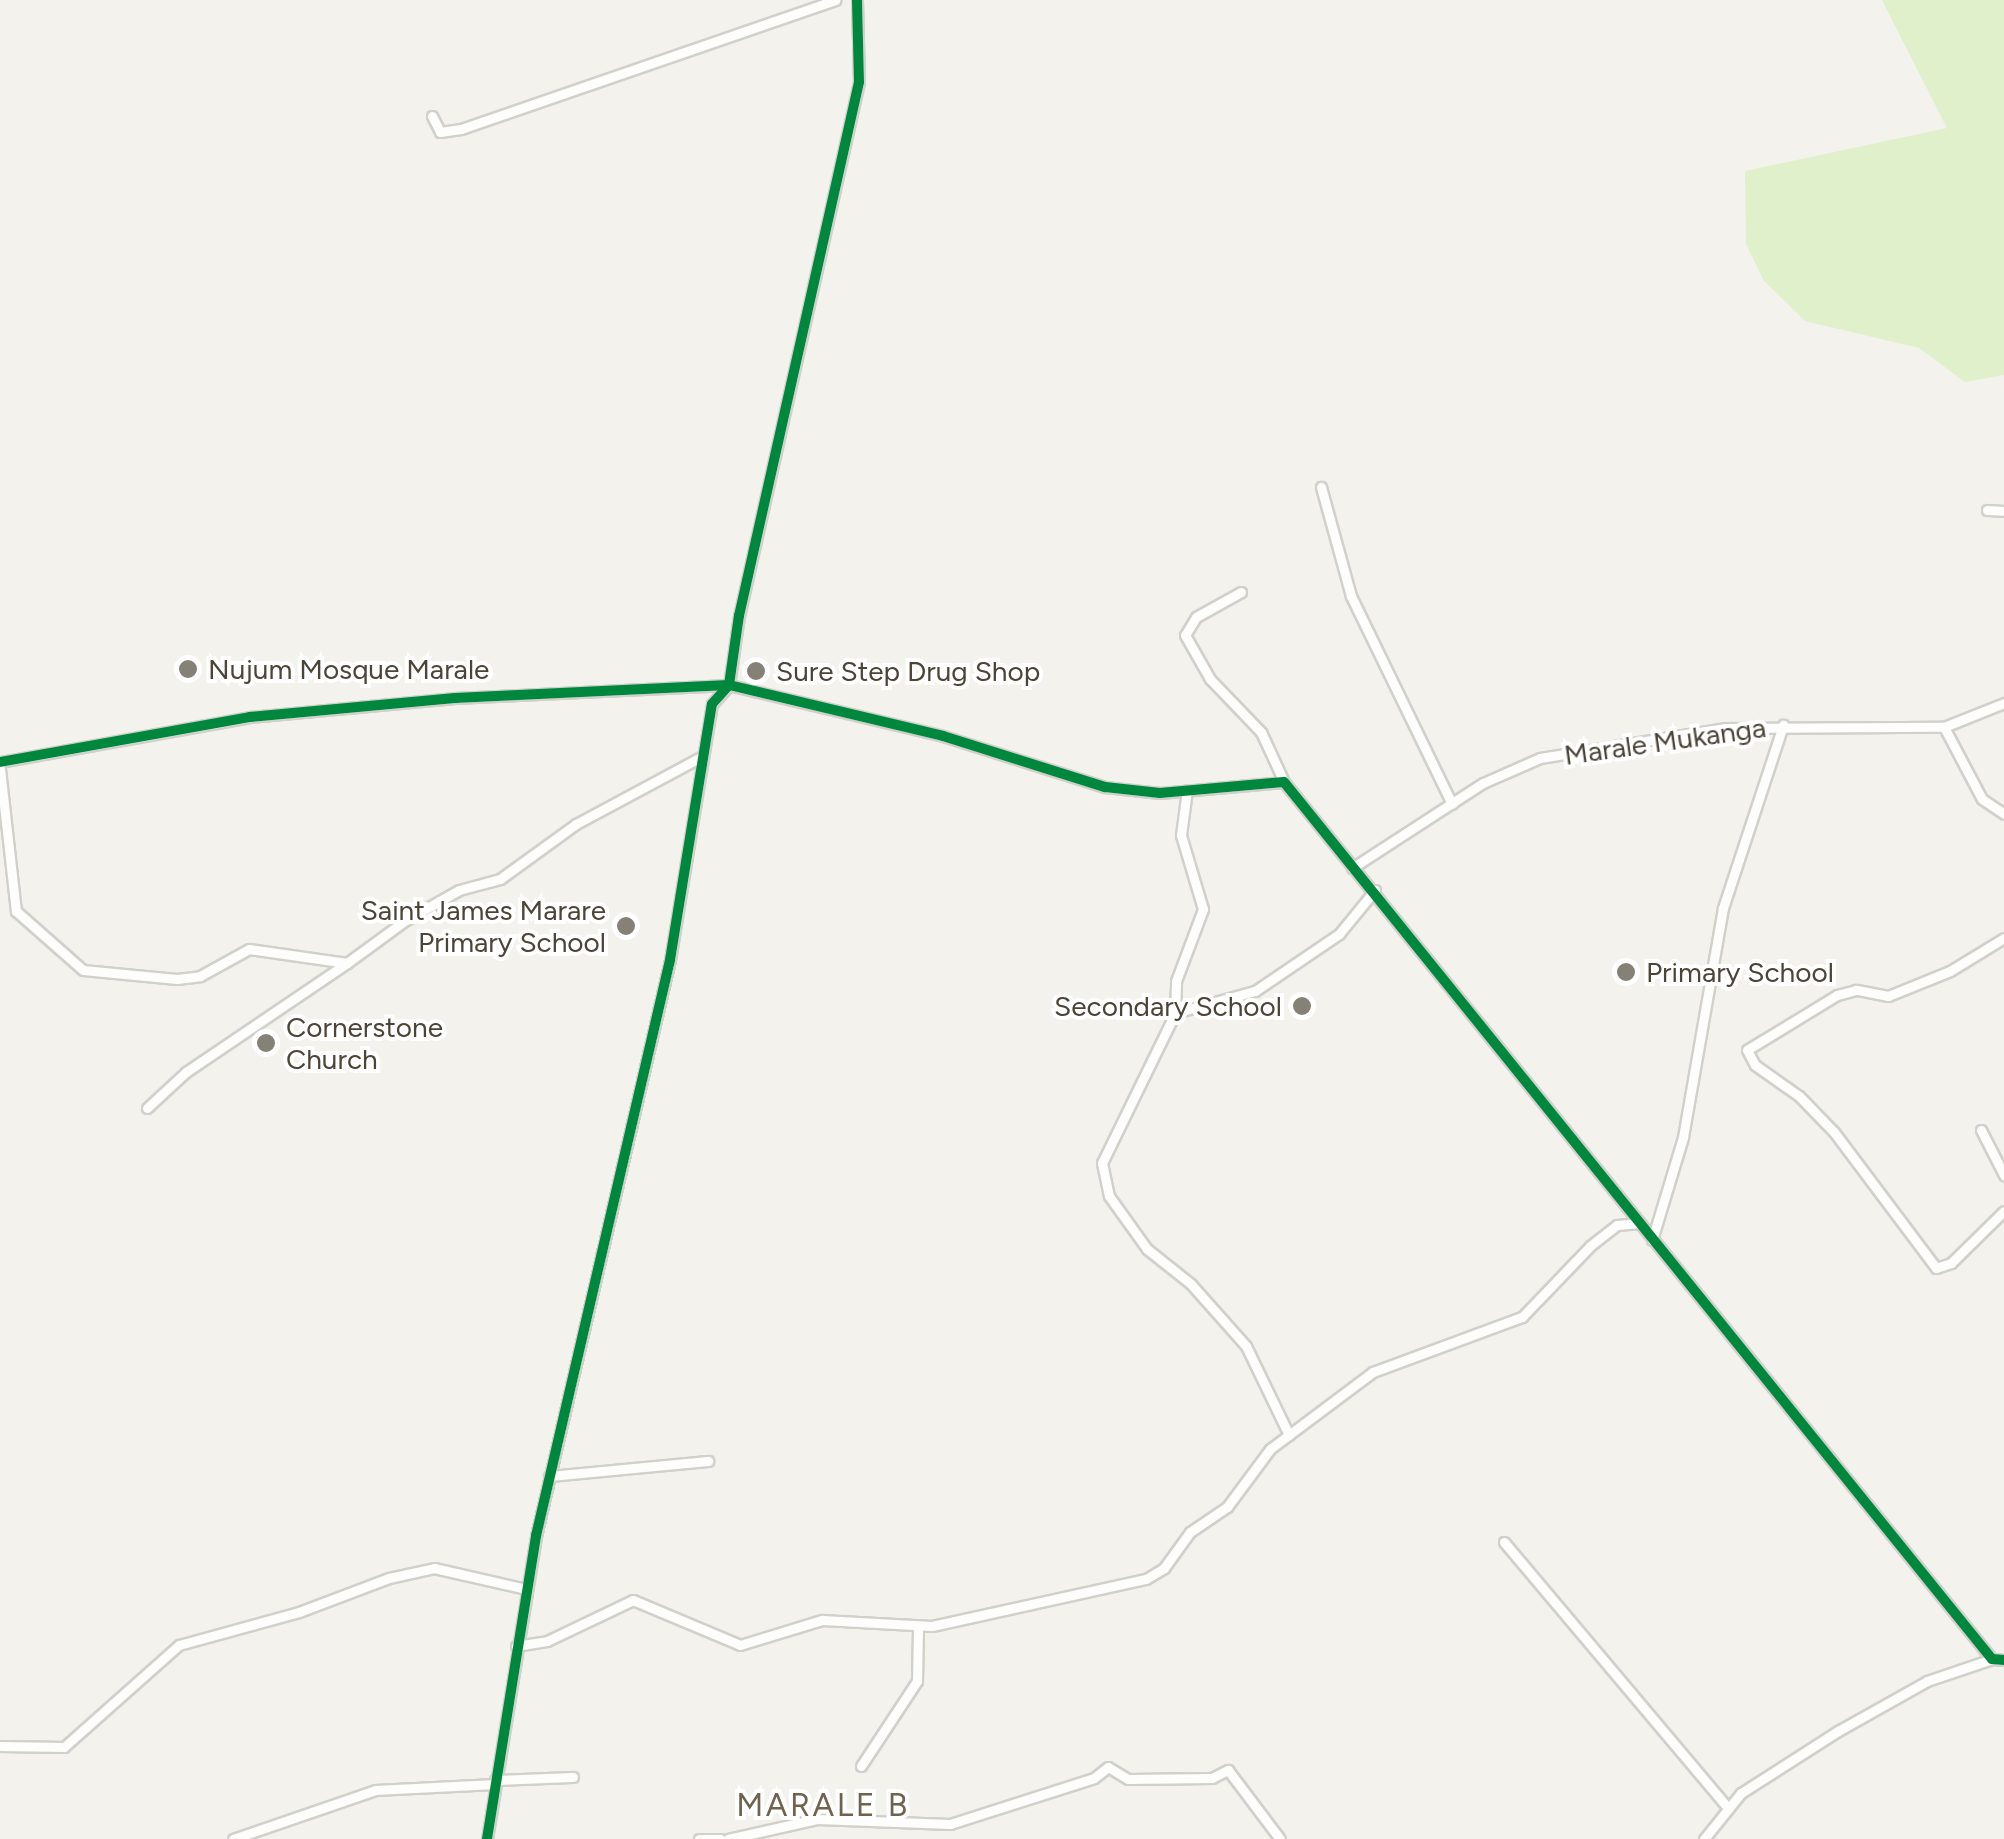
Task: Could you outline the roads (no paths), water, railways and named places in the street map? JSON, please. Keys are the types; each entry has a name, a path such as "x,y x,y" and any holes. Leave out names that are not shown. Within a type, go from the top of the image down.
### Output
{"street":[{"path":"432,116 440,132 461,129 835,0"},
{"path":"487,1839 526,1590 670,960 712,704 729,685 738,616 859,82 857,0"},
{"path":"1320,487 1351,596 1452,804"},
{"path":"1987,510 2004,511"},
{"path":"1241,592 1196,617 1187,644 1260,732 1284,782 1352,868 1375,890 1992,1660"},
{"path":"347,963 267,948 249,949 188,978 83,970 16,911 0,766 250,717 455,698 729,685 943,736 1104,787 1187,790 1284,782"},
{"name":"Marale Mukanga","path":"1352,868 1511,768 1540,758 1783,725 1944,727 2004,704"},
{"path":"1652,1240 1683,1137 1723,908 1783,725"},
{"path":"1944,727 1982,799 2004,814"},
{"path":"147,1108 186,1072 406,920 459,890 500,879 576,824 701,758"},
{"path":"1187,790 1182,835 1203,910 1176,981 1175,1013 1105,1152 1103,1181 1155,1258 1191,1284 1246,1346 1288,1436"},
{"path":"1175,1013 1255,992 1339,934 1375,890"},
{"path":"2004,938 1950,972 1888,996 1856,990 1836,995 1747,1050 1755,1065 1799,1096 1834,1132 1936,1268 1950,1264 2004,1211"},
{"path":"1980,1130 2004,1174"},
{"path":"516,1646 547,1642 633,1600 666,1609 731,1644 822,1620 918,1628 1155,1575 1190,1532 1227,1507 1265,1454 1374,1372 1522,1317 1590,1246 1617,1225 1640,1224"},
{"path":"549,1476 708,1461"},
{"path":"1504,1542 1727,1807"},
{"path":"0,1746 63,1747 179,1645 299,1612 389,1578 434,1568 526,1590"},
{"path":"861,1766 917,1681 918,1628"},
{"path":"1704,1839 1727,1807 1770,1774 1926,1680 2004,1660"},
{"path":"728,1839 817,1819 950,1824 1094,1778 1108,1767 1128,1778 1212,1778 1228,1770 1280,1839"},
{"path":"233,1839 375,1790 573,1778"},
{"path":"700,1839 720,1839"}],"place":[{"name":"Nujum Mosque Marale","path":"188,669"},
{"name":"Sure Step Drug Shop","path":"756,671"},
{"name":"Saint James Marare Primary School","path":"626,926"},
{"name":"Primary School","path":"1626,972"},
{"name":"Secondary School","path":"1302,1006"},
{"name":"Cornerstone Church","path":"266,1043"}],"district":[{"name":"MARALE B","path":"823,1805"}]}
